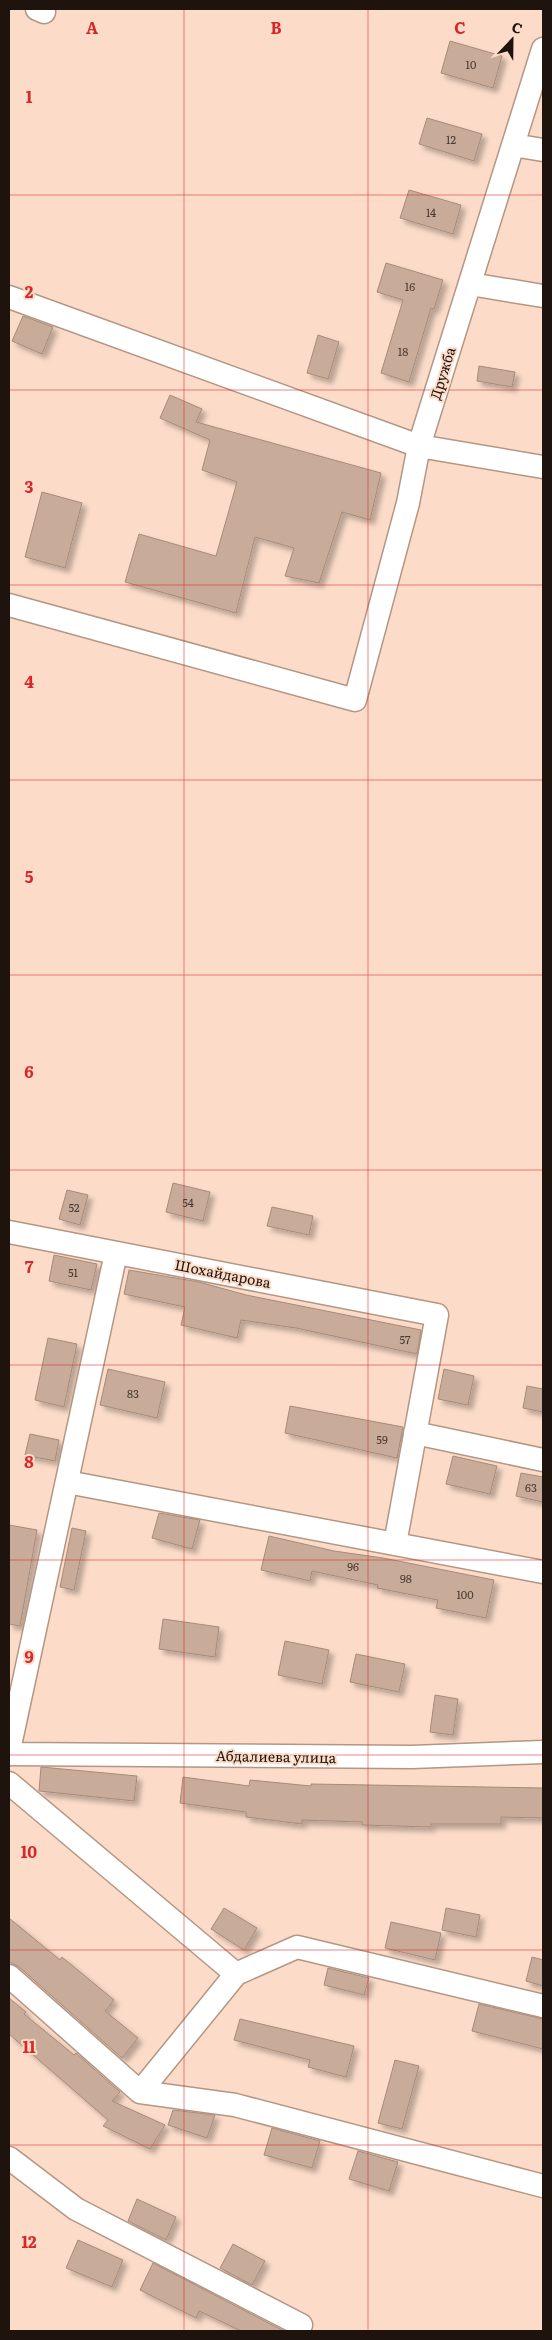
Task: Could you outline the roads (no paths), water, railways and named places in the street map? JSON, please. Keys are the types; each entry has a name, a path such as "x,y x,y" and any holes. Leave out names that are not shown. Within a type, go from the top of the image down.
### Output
{"street":[{"name":"Дружба","path":"9,605 355,700 408,503 420,446 543,49"},
{"path":"513,144 543,150"},
{"path":"470,284 543,296"},
{"path":"9,297 420,446 543,467"},
{"name":"Шохайдарова","path":"9,1232 437,1315 415,1433"},
{"path":"9,1752 116,1253"},
{"path":"395,1544 415,1433 543,1460"},
{"path":"67,1482 543,1572"},
{"name":"Абдалиева улица","path":"9,1752 412,1757 543,1752"},
{"path":"9,1783 236,1974"},
{"path":"140,2092 236,1974 297,1946 543,2006"},
{"path":"9,1976 140,2092 235,2105 543,2186"},
{"path":"9,2158 76,2209 301,2325"}]}
